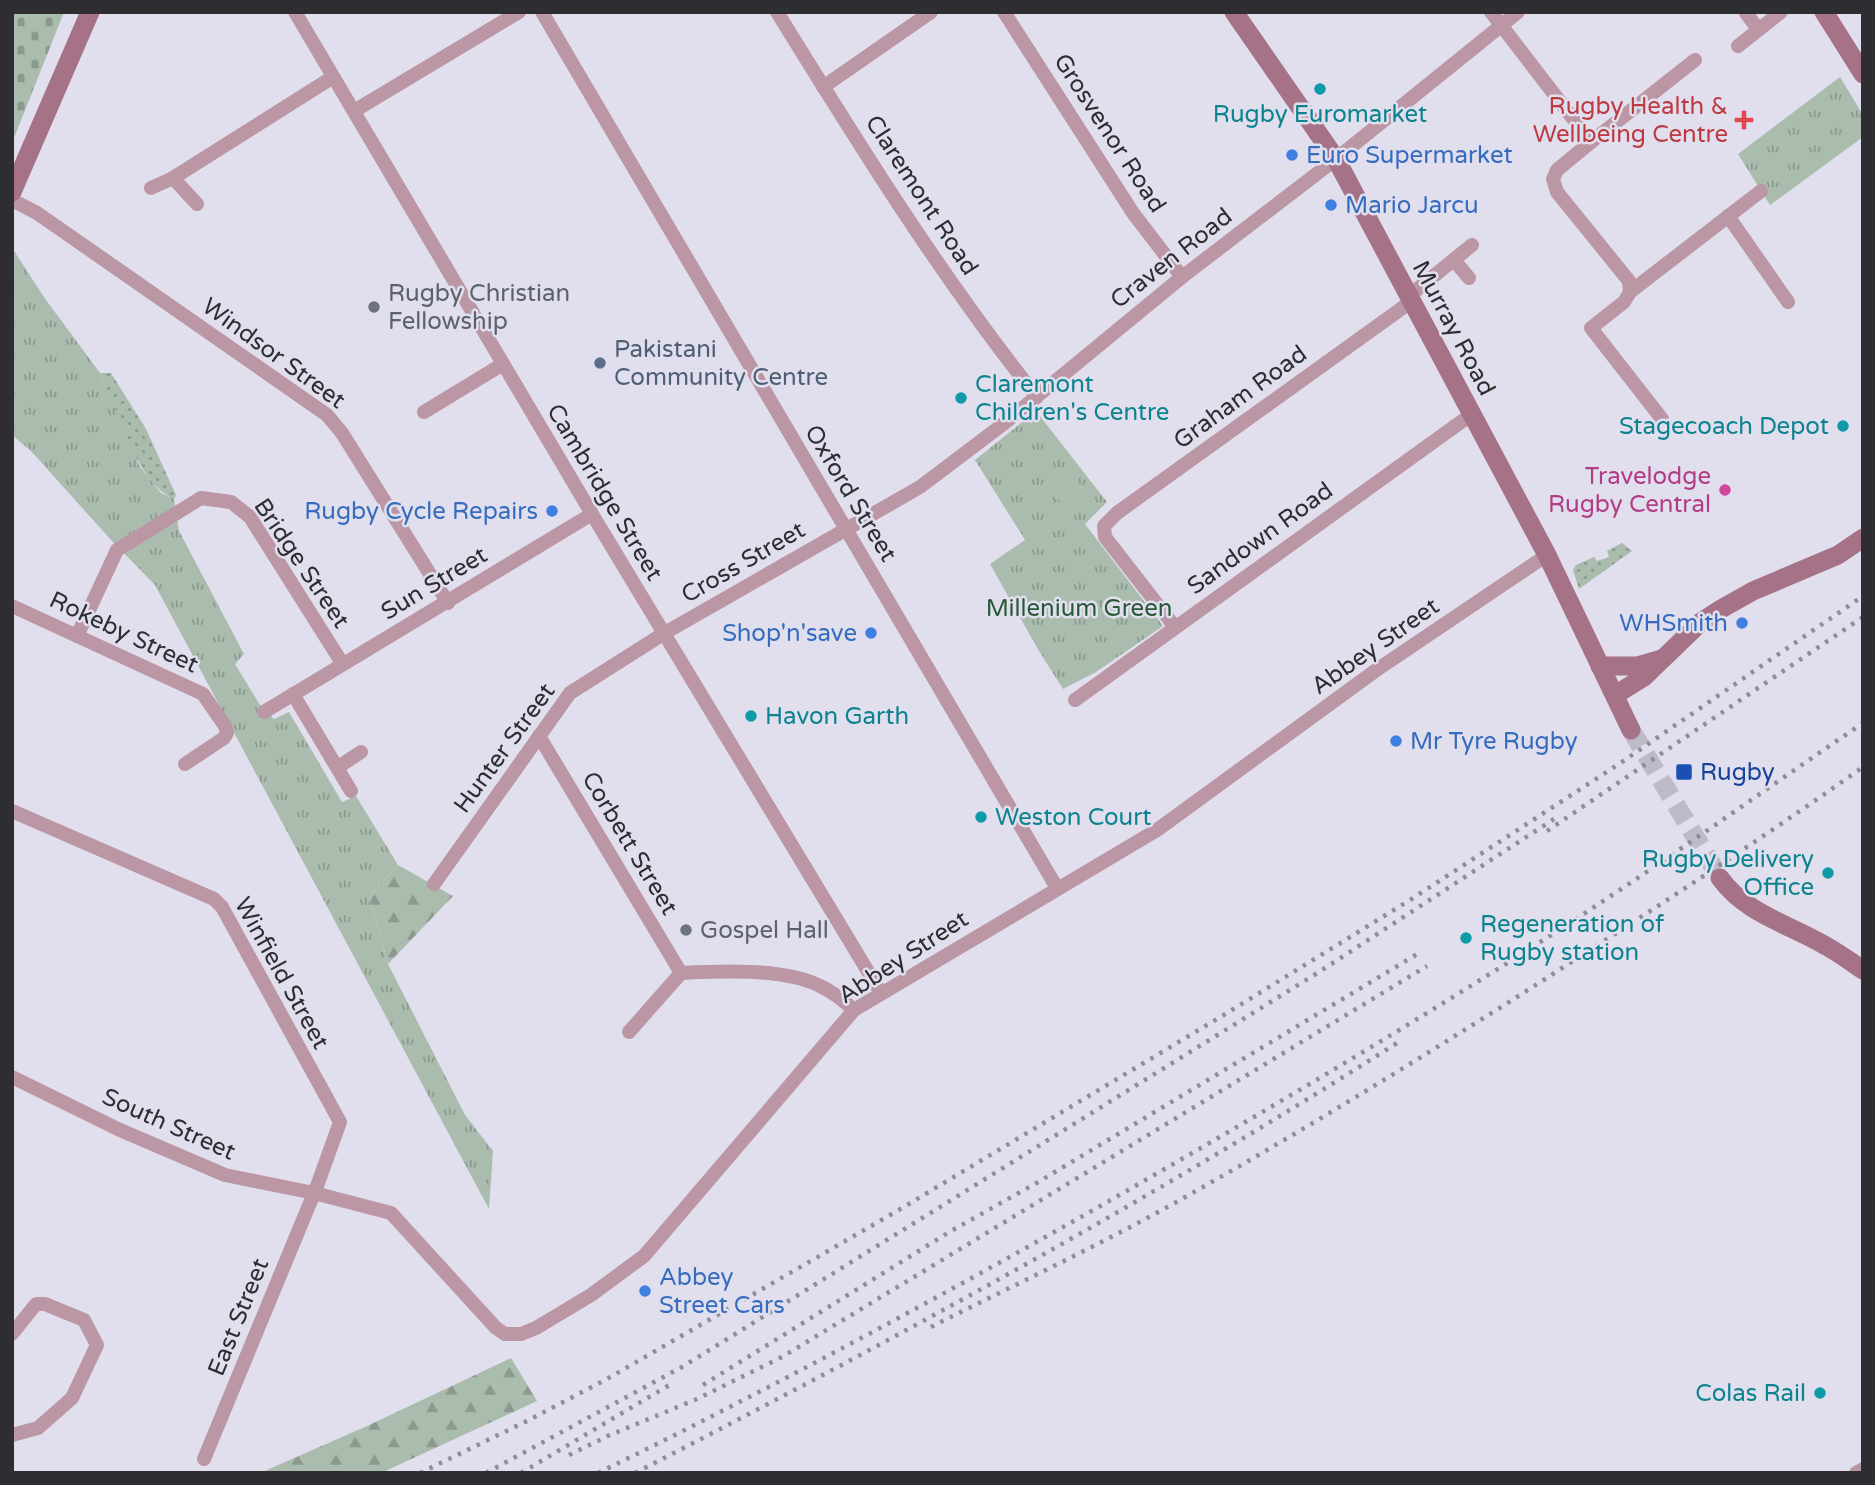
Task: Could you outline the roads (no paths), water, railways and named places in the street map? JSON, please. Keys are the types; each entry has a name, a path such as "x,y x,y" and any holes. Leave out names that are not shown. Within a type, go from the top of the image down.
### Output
{"street":[{"path":"12,192 90,12"},
{"name":"Cambridge Street","path":"295,12 663,634 881,993"},
{"path":"354,111 519,12"},
{"name":"Oxford Street","path":"542,12 1057,888"},
{"name":"Claremont Road","path":"777,12 823,87 969,308 1037,397"},
{"path":"823,87 931,12"},
{"name":"Grosvenor Road","path":"1004,12 1133,213 1182,277"},
{"name":"Murray Road","path":"1234,12 1336,159 1547,555 1631,730"},
{"path":"1491,12 1591,142"},
{"name":"Craven Road","path":"846,529 920,487 1037,397 1182,277 1336,159 1518,12"},
{"path":"1738,46 1781,12"},
{"path":"1824,12 1863,74"},
{"path":"1746,13 1758,29"},
{"path":"1630,292 1629,281 1558,192 1553,179 1557,170 1695,60"},
{"path":"151,188 173,178 333,77"},
{"path":"173,178 197,204"},
{"path":"1662,419 1591,328 1624,302 1630,292 1761,191"},
{"name":"Windsor Street","path":"12,200 37,213 327,415 342,433 448,603"},
{"path":"1728,216 1788,302"},
{"path":"1411,299 1472,245"},
{"path":"1454,260 1469,278"},
{"name":"Graham Road","path":"1175,627 1105,537 1104,526 1117,513 1411,299"},
{"path":"424,412 503,364"},
{"name":"Sandown Road","path":"1075,700 1472,415"},
{"name":"Bridge Street","path":"77,636 117,550 182,507 201,498 231,502 250,517 342,663"},
{"name":"Sun Street","path":"264,712 592,514"},
{"name":"Cross Street","path":"663,634 846,529"},
{"path":"1607,680 1644,677 1701,622 1721,609 1752,590 1838,555 1863,538"},
{"name":"Abbey Street","path":"314,1194 391,1213 495,1328 505,1334 521,1334 536,1328 591,1294 644,1256 854,1010 1157,830 1375,671 1547,555"},
{"name":"Rokeby Street","path":"12,606 203,694 227,733 224,738 185,764"},
{"name":"Hunter Street","path":"434,884 570,693 663,634"},
{"path":"1607,680 1614,668 1662,659"},
{"path":"293,694 351,791"},
{"name":"Corbett Street","path":"539,736 681,973"},
{"path":"338,767 361,752"},
{"name":"Winfield Street","path":"12,811 214,899 222,906 340,1122 314,1194"},
{"path":"1720,878 1737,898 1755,911 1825,945 1863,970"},
{"path":"629,1032 681,973 725,971 794,977 818,984 837,995 854,1010"},
{"name":"South Street","path":"12,1077 120,1130 225,1175 314,1194"},
{"name":"East Street","path":"204,1459 314,1194"},
{"path":"12,1334 36,1304 45,1304 84,1320 97,1345 72,1398 38,1429 12,1435"},
{"path":"1856,1473 1863,1469"}],"tunnel":[{"path":"1631,730 1720,878"}],"railway":[{"path":"420,1473 607,1379 897,1211 1227,1013 1410,900 1619,764 1863,596"},
{"path":"1547,831 1863,617"},
{"path":"598,1473 784,1379 967,1281 1318,1079 1585,913 1863,723"},
{"path":"931,1327 1149,1217 1392,1075 1605,941 1863,767"},
{"path":"486,1473 682,1367 1319,972 1554,819"},
{"path":"703,1385 951,1231 1040,1181 1419,953"},
{"path":"569,1455 697,1399 782,1357 1427,966"},
{"path":"635,1473 829,1372 1021,1267 1211,1158 1397,1043"},
{"path":"521,1473 671,1384"}],"place":[{"name":"Rugby Euromarket","path":"1320,89"},
{"name":"Rugby Health & Wellbeing Centre","path":"1744,120"},
{"name":"Euro Supermarket","path":"1292,155"},
{"name":"Mario Jarcu","path":"1331,205"},
{"name":"Rugby Christian Fellowship","path":"374,307"},
{"name":"Pakistani Community Centre","path":"600,363"},
{"name":"Claremont Children's Centre","path":"961,398"},
{"name":"Stagecoach Depot","path":"1843,426"},
{"name":"Travelodge Rugby Central","path":"1725,490"},
{"name":"Rugby Cycle Repairs","path":"552,511"},
{"name":"WHSmith","path":"1742,623"},
{"name":"Shop'n'save","path":"871,633"},
{"name":"Havon Garth","path":"751,716"},
{"name":"Mr Tyre Rugby","path":"1396,741"},
{"name":"Rugby","path":"1684,772"},
{"name":"Weston Court","path":"981,817"},
{"name":"Rugby Delivery Office","path":"1828,873"},
{"name":"Gospel Hall","path":"686,930"},
{"name":"Regeneration of Rugby station","path":"1466,938"},
{"name":"Abbey Street Cars","path":"645,1291"},
{"name":"Colas Rail","path":"1820,1393"}],"park label":[{"name":"Millenium Green","path":"1079,608"}]}
